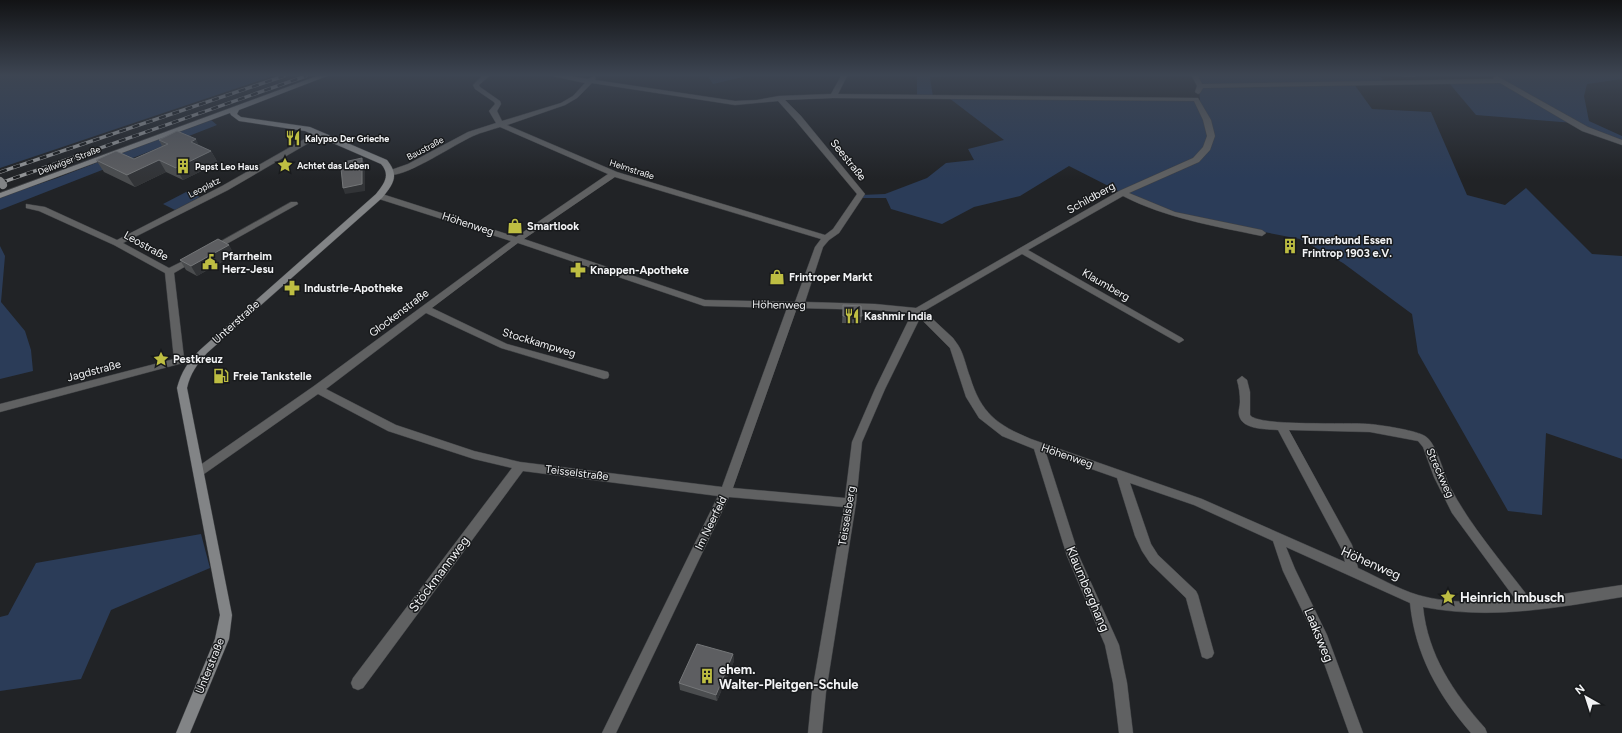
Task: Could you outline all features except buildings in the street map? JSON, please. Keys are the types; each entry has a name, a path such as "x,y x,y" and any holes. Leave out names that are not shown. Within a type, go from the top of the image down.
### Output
{"street":[{"name":"Dellwiger Straße","path":"0,196 233,110"},
{"path":"235,110 233,114 238,119 294,126 320,134 384,162 390,168 391,173"},
{"path":"494,110 494,117 501,124"},
{"name":"Baustraße","path":"391,173 412,166 464,137 543,110"},
{"name":"Seestraße","path":"790,110 860,194 836,231 826,238 819,247 796,305"},
{"name":"Schildberg","path":"918,311 1021,250 1122,194 1190,164 1203,154 1210,142 1210,128 1201,110"},
{"path":"1552,110 1585,129 1622,143"},
{"name":"Helmstraße","path":"501,124 614,174 826,238"},
{"name":"Leoplatz","path":"117,243 226,188 320,134"},
{"name":"Unterstraße","path":"183,733 222,640 226,615 200,471 182,388 186,374 194,361 379,196 389,182 391,173"},
{"name":"Glockenstraße","path":"200,471 318,389 517,240 614,174"},
{"path":"1,183 9,193"},
{"path":"1122,194 1177,216 1262,233"},
{"name":"Höhenweg","path":"379,196 517,240 704,303 875,307 918,311 950,340 955,347 971,397 983,415 1006,433 1039,447 1198,502 1416,600 1435,605 1473,608 1526,604 1622,591"},
{"path":"169,272 294,204"},
{"name":"Leostraße","path":"29,206 42,209 117,243 169,272 178,361"},
{"name":"Klaumberg","path":"1021,250 1178,340"},
{"name":"Im Neerfeld","path":"609,733 726,492 796,305"},
{"name":"Stockkampweg","path":"425,308 504,346 604,376"},
{"name":"Teisselsberg","path":"815,733 820,685 850,503 857,442 918,311"},
{"name":"Jagdstraße","path":"0,408 178,361 194,361"},
{"name":"Streckweg","path":"1242,380 1245,392 1243,411 1246,419 1258,424 1370,428 1421,438 1428,445 1440,477 1456,510 1526,604"},
{"name":"Teisselstraße","path":"318,389 392,428 474,455 520,466 726,492 850,503"},
{"path":"1281,426 1348,549 1353,572"},
{"name":"Klaumberghang","path":"1039,447 1073,556 1105,626 1112,646 1120,683 1126,733"},
{"name":"Stöckmannweg","path":"358,683 520,466"},
{"path":"1122,475 1141,536 1146,547 1154,559 1179,581 1192,595 1207,653"},
{"name":"Laaksweg","path":"1278,539 1285,565 1310,609 1323,639 1356,733"},
{"path":"1416,600 1424,642 1430,660 1447,693 1480,733"}],"shaded area":[{"path":"0,110 171,110 0,168"},
{"path":"965,110 1396,110 1431,112 1467,195 1505,205 1526,188 1592,254 1622,256 1622,459 1546,433 1542,515 1508,511 1418,353 1412,314 1343,263 1300,239 1175,215 1136,200 1069,166 1020,196 974,207 942,224 891,209 886,198 863,198 861,195 885,194 927,178 946,163 974,160 968,149 1004,140"},
{"path":"1472,110 1551,110 1574,123 1476,115"},
{"path":"1557,110 1587,110 1589,121 1622,136 1622,141 1588,128"},
{"path":"210,119 217,125 0,210 0,197 57,178"},
{"path":"188,191 200,197 175,210 163,204"},
{"path":"0,246 5,256 1,302 25,331 31,350 33,371 0,379"},
{"path":"201,534 210,568 111,610 81,679 0,691 0,617 8,615 36,563"}],"railway":[{"path":"0,172 183,110"},
{"path":"0,183 208,110"}],"place":[{"name":"Kalypso Der Grieche","path":"293,138"},
{"name":"Achtet das Leben","path":"285,165"},
{"name":"Papst Leo Haus","path":"183,166"},
{"name":"Smartlook","path":"515,226"},
{"name":"Turnerbund Essen Frintrop 1903 e.V.","path":"1290,246"},
{"name":"Pfarrheim Herz-Jesu","path":"210,262"},
{"name":"Knappen-Apotheke","path":"578,270"},
{"name":"Frintroper Markt","path":"777,277"},
{"name":"Industrie-Apotheke","path":"292,288"},
{"name":"Kashmir India","path":"852,316"},
{"name":"Pestkreuz","path":"161,359"},
{"name":"Freie Tankstelle","path":"221,376"},
{"name":"Heinrich Imbusch","path":"1448,597"},
{"name":"ehem. Walter-Pleitgen-Schule","path":"707,676"}]}
